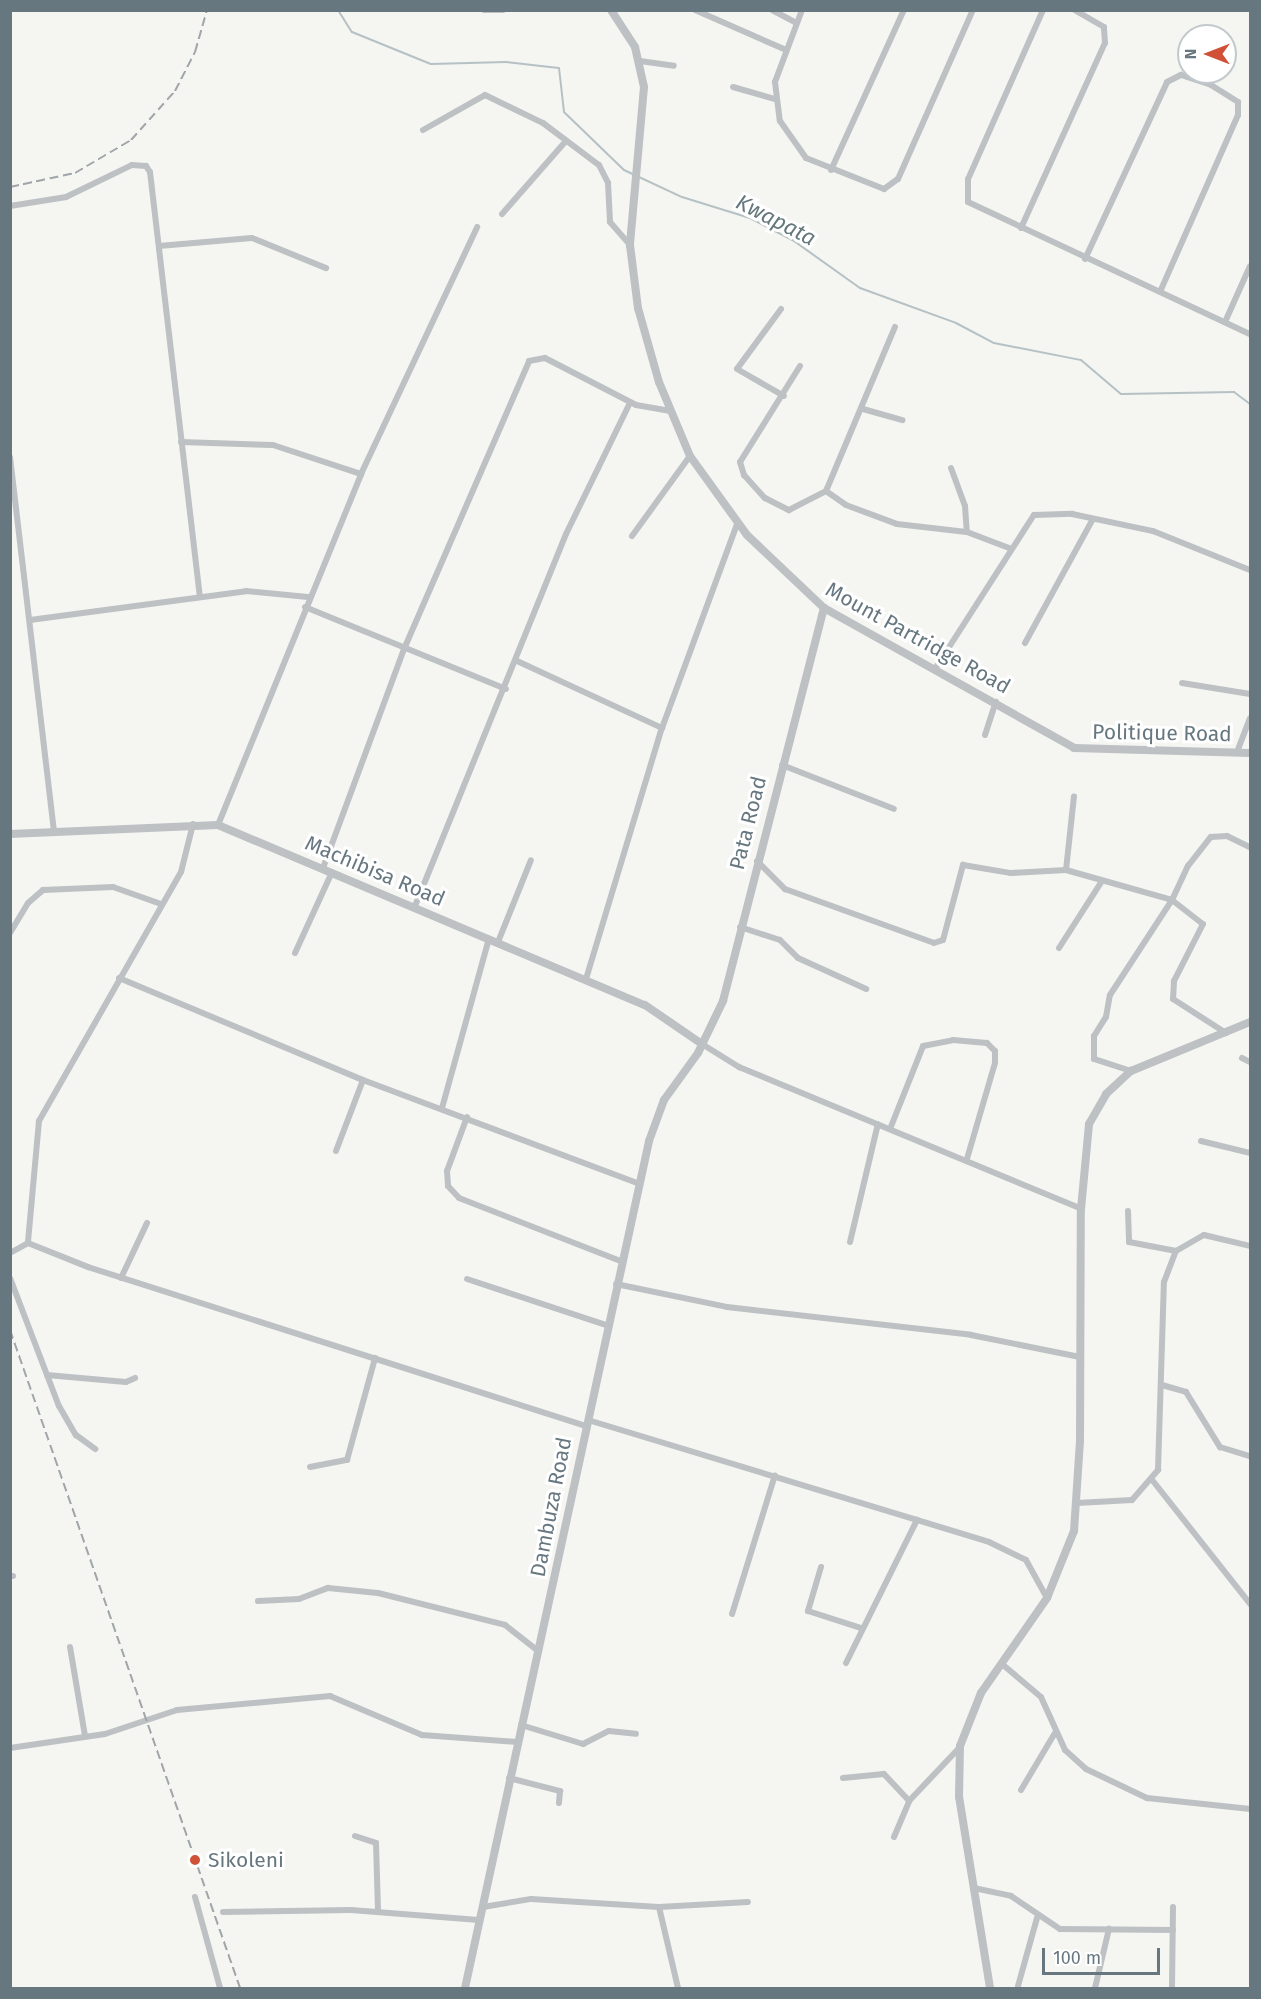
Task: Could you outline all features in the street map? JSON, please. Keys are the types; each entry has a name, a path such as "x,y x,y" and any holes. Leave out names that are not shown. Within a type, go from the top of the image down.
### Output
{"street":[{"path":"484,10 503,10"},
{"path":"695,10 786,50"},
{"path":"772,10 796,23"},
{"path":"802,10 786,50 775,99 780,121 797,150 831,170 874,189 891,187 898,179 973,10"},
{"path":"831,170 904,10"},
{"path":"1043,10 964,188 973,207 1251,334"},
{"path":"1021,228 1105,44 1104,27 1074,10"},
{"name":"Mount Partridge Road","path":"616,13 640,61 645,104 633,192 630,245 638,308 670,411 690,456 737,524 824,608 996,702 1074,748"},
{"path":"640,61 674,66"},
{"path":"1085,259 1167,82 1182,75 1203,82 1231,96 1239,108 1160,292"},
{"path":"733,87 775,99"},
{"path":"423,130 485,95 543,123 565,142 599,165 608,183 610,222 630,245"},
{"path":"502,214 565,142"},
{"path":"10,206 66,197 141,165 150,172 200,597"},
{"path":"218,825 308,597 361,474 477,226"},
{"path":"159,246 252,238 326,268"},
{"path":"1225,322 1251,266"},
{"path":"781,309 737,369 784,396"},
{"path":"800,366 784,396 740,462 742,472 782,509 796,509 826,491 863,409 895,327"},
{"path":"323,868 404,649 529,361 545,358 630,403 670,411"},
{"path":"415,906 518,661 566,534 630,403"},
{"path":"863,409 902,420"},
{"path":"182,441 273,445 361,474"},
{"path":"632,536 690,456"},
{"path":"10,457 54,832"},
{"path":"951,468 965,506 967,531"},
{"path":"826,491 846,505 897,524 967,531 1009,549"},
{"path":"935,669 1009,549 1034,514 1055,511 1153,531 1251,570"},
{"path":"1025,643 1093,519"},
{"path":"586,979 662,728 737,524"},
{"path":"30,620 200,597 267,591 308,597"},
{"path":"305,607 506,689"},
{"name":"Pata Road","path":"702,1044 723,1001 781,765 824,608"},
{"path":"518,661 662,728"},
{"path":"1182,683 1251,694"},
{"path":"985,735 996,702"},
{"path":"1237,752 1251,718"},
{"name":"Politique Road","path":"1074,748 1251,753"},
{"path":"781,765 894,809"},
{"path":"1066,870 1074,796"},
{"path":"28,1243 39,1120 183,865 193,823"},
{"name":"Machibisa Road","path":"10,834 193,823 218,825 586,979 674,1020 702,1044"},
{"path":"1131,1071 1094,1059 1094,1036 1106,1017 1110,995 1172,900 1188,866 1210,837 1227,836 1251,847"},
{"path":"498,942 531,860"},
{"path":"757,860 785,889 934,943 943,940 963,865 1011,873 1066,870 1172,900 1203,924 1174,981 1173,999 1229,1034"},
{"path":"295,953 332,872"},
{"path":"1059,948 1102,881"},
{"path":"10,933 28,903 43,890 113,887 161,904"},
{"path":"740,927 780,940 798,958 866,989"},
{"path":"442,1108 489,938"},
{"path":"119,978 363,1080 639,1184"},
{"path":"990,1989 959,1797 960,1746 981,1693 1047,1598 1069,1548 1077,1503 1081,1209 1089,1124 1106,1094 1131,1071 1229,1034 1251,1022"},
{"path":"890,1129 911,1066 923,1046 980,1040 992,1047 996,1063 967,1159"},
{"path":"702,1044 739,1067 967,1159 1081,1209"},
{"name":"Dambuza Road","path":"465,1989 639,1184 660,1107 702,1044"},
{"path":"1242,1058 1251,1062"},
{"path":"336,1151 363,1080"},
{"path":"466,1117 447,1171 448,1186 459,1198 621,1262"},
{"path":"850,1242 878,1124"},
{"path":"1201,1141 1251,1152"},
{"path":"1128,1211 1129,1242 1176,1251"},
{"path":"121,1278 147,1223"},
{"path":"1077,1503 1123,1503 1153,1480 1162,1452 1164,1282 1176,1251 1204,1235 1251,1246"},
{"path":"10,1253 28,1243 121,1278 375,1358 587,1423 775,1475 917,1520 1023,1557 1047,1598"},
{"path":"10,1278 67,1423 95,1449"},
{"path":"466,1279 609,1326"},
{"path":"616,1284 727,1307 971,1335 1080,1356"},
{"path":"310,1467 347,1460 375,1358"},
{"path":"47,1374 126,1382 135,1378"},
{"path":"1162,1385 1186,1392 1220,1447 1251,1456"},
{"path":"732,1614 775,1475"},
{"path":"1153,1480 1251,1604"},
{"path":"846,1663 861,1628 917,1520"},
{"path":"821,1567 808,1611 861,1628"},
{"path":"258,1601 299,1599 327,1588 378,1593 505,1625 538,1651"},
{"path":"70,1647 85,1736"},
{"path":"1002,1664 1041,1697 1055,1732 1076,1763 1147,1798 1251,1809"},
{"path":"10,1748 85,1736 177,1710 330,1696 422,1735 517,1742"},
{"path":"521,1725 583,1744 609,1731 636,1734"},
{"path":"1021,1790 1055,1732"},
{"path":"894,1837 909,1801 960,1746"},
{"path":"843,1778 884,1774 909,1801"},
{"path":"509,1778 560,1791 559,1803"},
{"path":"355,1836 376,1843 378,1911"},
{"path":"974,1888 1011,1896 1037,1918 1060,1929 1173,1930"},
{"path":"195,1897 220,1989"},
{"path":"483,1907 542,1899 659,1907 748,1902"},
{"path":"659,1907 678,1989"},
{"path":"1172,1989 1173,1907"},
{"path":"223,1912 378,1911 479,1920"},
{"path":"1018,1986 1037,1918"},
{"path":"1095,1989 1109,1929"}],"waterway":[{"name":"Kwapata","path":"338,10 352,32 431,64 506,62 559,68 564,112 624,170 682,197 750,218 794,241 860,288 956,323 994,343 1081,360 1121,394 1234,392 1250,404"}],"railway":[{"path":"10,187 75,173 131,140 175,91 195,52 207,10"},
{"path":"10,1330 240,1988"}],"place":[{"name":"Sikoleni","path":"195,1860"}]}
